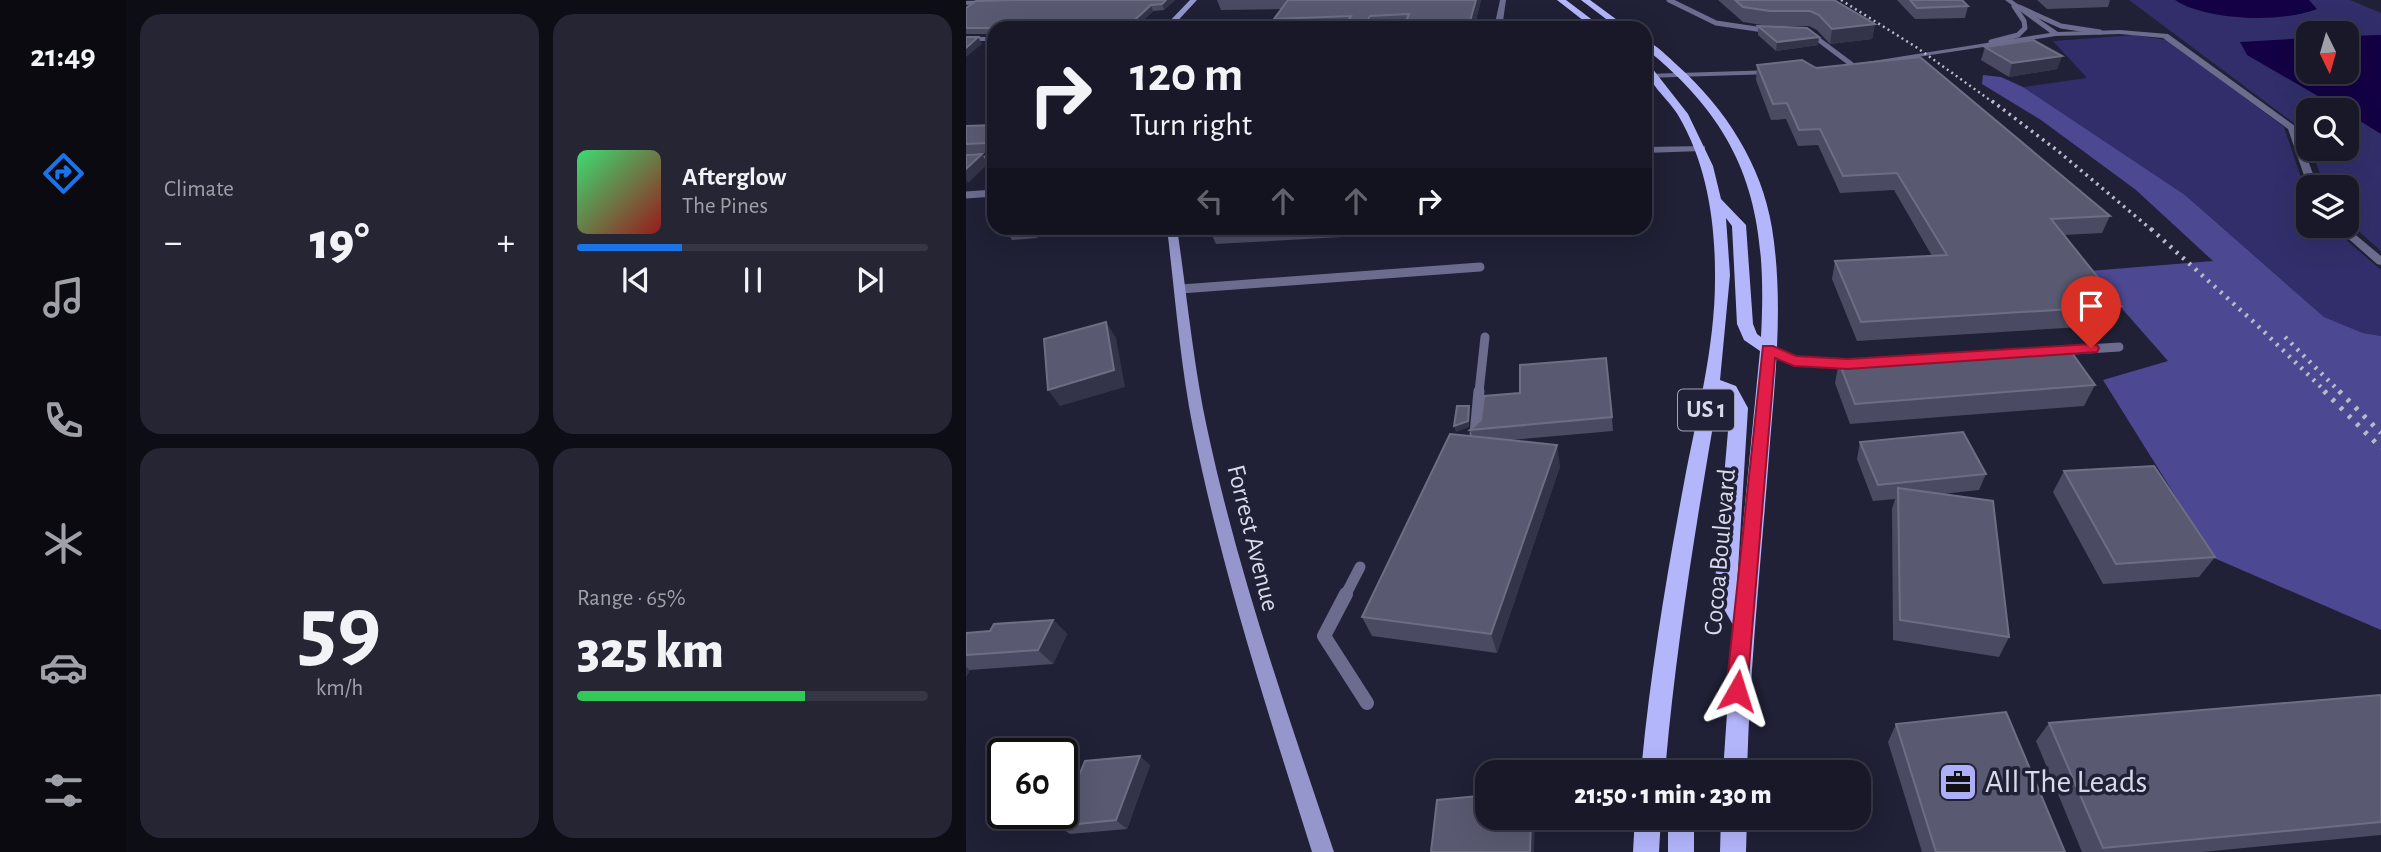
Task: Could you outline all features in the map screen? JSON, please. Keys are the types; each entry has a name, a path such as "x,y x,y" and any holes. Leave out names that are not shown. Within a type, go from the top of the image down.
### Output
{"main road":[{"path":"1561,0 1590,21"},
{"path":"1574,0 1595,15 1612,21"},
{"path":"1585,0 1614,21"},
{"name":"Cocoa Boulevard","path":"1652,49 1684,76 1726,126 1758,196 1769,252 1772,321 1737,691 1735,760"},
{"name":"Cocoa Boulevard","path":"1652,78 1680,109 1702,148 1718,202 1724,264 1724,294 1711,384 1657,713 1657,760"},
{"path":"1718,202 1739,225 1745,324 1750,337 1768,349"},
{"path":"1711,384 1727,386 1736,394 1739,408 1725,581 1731,603 1743,623"},
{"path":"1646,852 1647,830"},
{"path":"1681,830 1681,852"},
{"path":"1733,852 1734,830"}],"street":[{"path":"1174,21 1194,0"},
{"path":"1499,21 1503,0"},
{"path":"966,3 1003,1"},
{"path":"2010,2 2056,34"},
{"path":"1834,67 2056,34 2151,33 2172,39 2292,128 2309,175"},
{"path":"966,40 987,38"},
{"path":"1652,73 1684,76 1787,71"},
{"path":"1652,150 1702,148"},
{"path":"966,160 987,159"},
{"name":"Forrest Avenue","path":"1173,235 1199,426 1244,609 1323,852"},
{"path":"2353,238 2381,262"}],"lane":[{"path":"1669,0 1716,23 1778,31"},
{"path":"2010,2 2061,26 2120,32"},
{"path":"1991,42 2018,35 2025,29 2024,20 2010,2"},
{"path":"1798,31 1814,34 1837,58 1851,64"},
{"path":"966,195 987,194"},
{"path":"1181,289 1480,267"},
{"path":"1465,440 1477,431 1485,337"},
{"path":"2051,351 2119,347"},
{"path":"1768,349 1794,361 1861,363"},
{"path":"1360,567 1324,636 1367,703"}],"shaded area":[{"path":"2129,0 2350,0 2381,13 2381,251 2359,232 2359,175 2321,175 2315,161 2359,161 2359,98 2296,98 2296,125"},
{"path":"2175,0 2309,0 2317,9 2285,16 2245,18 2206,12"},
{"path":"2134,35 2167,40 2284,127 2300,175 2296,175 2296,238 2344,238 2381,270 2381,336 2363,333 2324,317 2185,195 2023,87 2087,78 2053,41"},
{"path":"2381,35 2381,134 2359,120 2359,98 2321,98 2297,84 2359,84 2359,36"},
{"path":"2296,39 2296,83 2247,55 2240,42"},
{"path":"1983,75 2001,77 2023,87 2185,195 2324,317 2363,333 2381,336 2381,630 2214,558 2103,380 2168,361 2089,271 2213,261 2136,190 2041,120 1982,84"}],"building":[{"path":"1166,0 1162,4 1151,5 1134,21 987,21 987,28 966,28 966,8 976,1"},
{"path":"1288,0 1476,0 1470,21 1406,21 1409,14 1370,16 1368,21 1348,21 1351,16 1274,19"},
{"path":"1735,0 1834,0 1875,24 1832,29 1819,15 1810,11 1770,11 1743,7"},
{"path":"1910,0 1962,0 1968,6 1917,8"},
{"path":"1758,26 1807,28 1819,37 1777,42"},
{"path":"966,37 978,37 966,48"},
{"path":"2033,40 2062,56 2012,63 1985,47"},
{"path":"1920,57 2110,216 2051,219 2121,306 1861,322 1835,261 1947,255 1897,173 1843,176 1820,129 1799,130 1787,103 1773,104 1757,65 1802,60 1816,68"},
{"path":"987,125 987,143 966,144 966,126"},
{"path":"982,154 966,169 966,155"},
{"path":"1106,322 1114,370 1048,390 1044,339"},
{"path":"2067,346 2095,385 1855,404 1839,362"},
{"path":"1606,358 1612,417 1470,430 1481,420 1484,396 1520,393 1520,365"},
{"path":"1457,406 1469,406 1468,421 1454,426"},
{"path":"1963,432 1986,474 1878,485 1860,442"},
{"path":"1450,434 1557,445 1491,634 1362,617"},
{"path":"2154,466 2215,557 2116,564 2064,471"},
{"path":"1898,488 1993,501 2009,637 1900,620"},
{"path":"1053,620 1038,650 966,655 966,633 990,631 994,624"},
{"path":"2381,695 2381,822 2103,848 2049,723"},
{"path":"2006,712 2065,852 1936,852 1896,724"},
{"path":"1140,756 1116,820 1078,824 1078,778 1085,761"},
{"path":"1475,796 1475,830 1531,830 1530,852 1431,852 1437,800"}],"railway":[{"path":"1841,0 1916,47 1994,103"},
{"path":"1992,101 2058,151 2153,231"},
{"path":"2151,229 2326,392"},
{"path":"2285,337 2381,433"},
{"path":"2324,391 2381,448"}],"place":[{"name":"All The Leads","path":"1958,782"}],"route":[{"path":"1737,691 1768,349 1794,361 1848,364 2091,348"}]}
